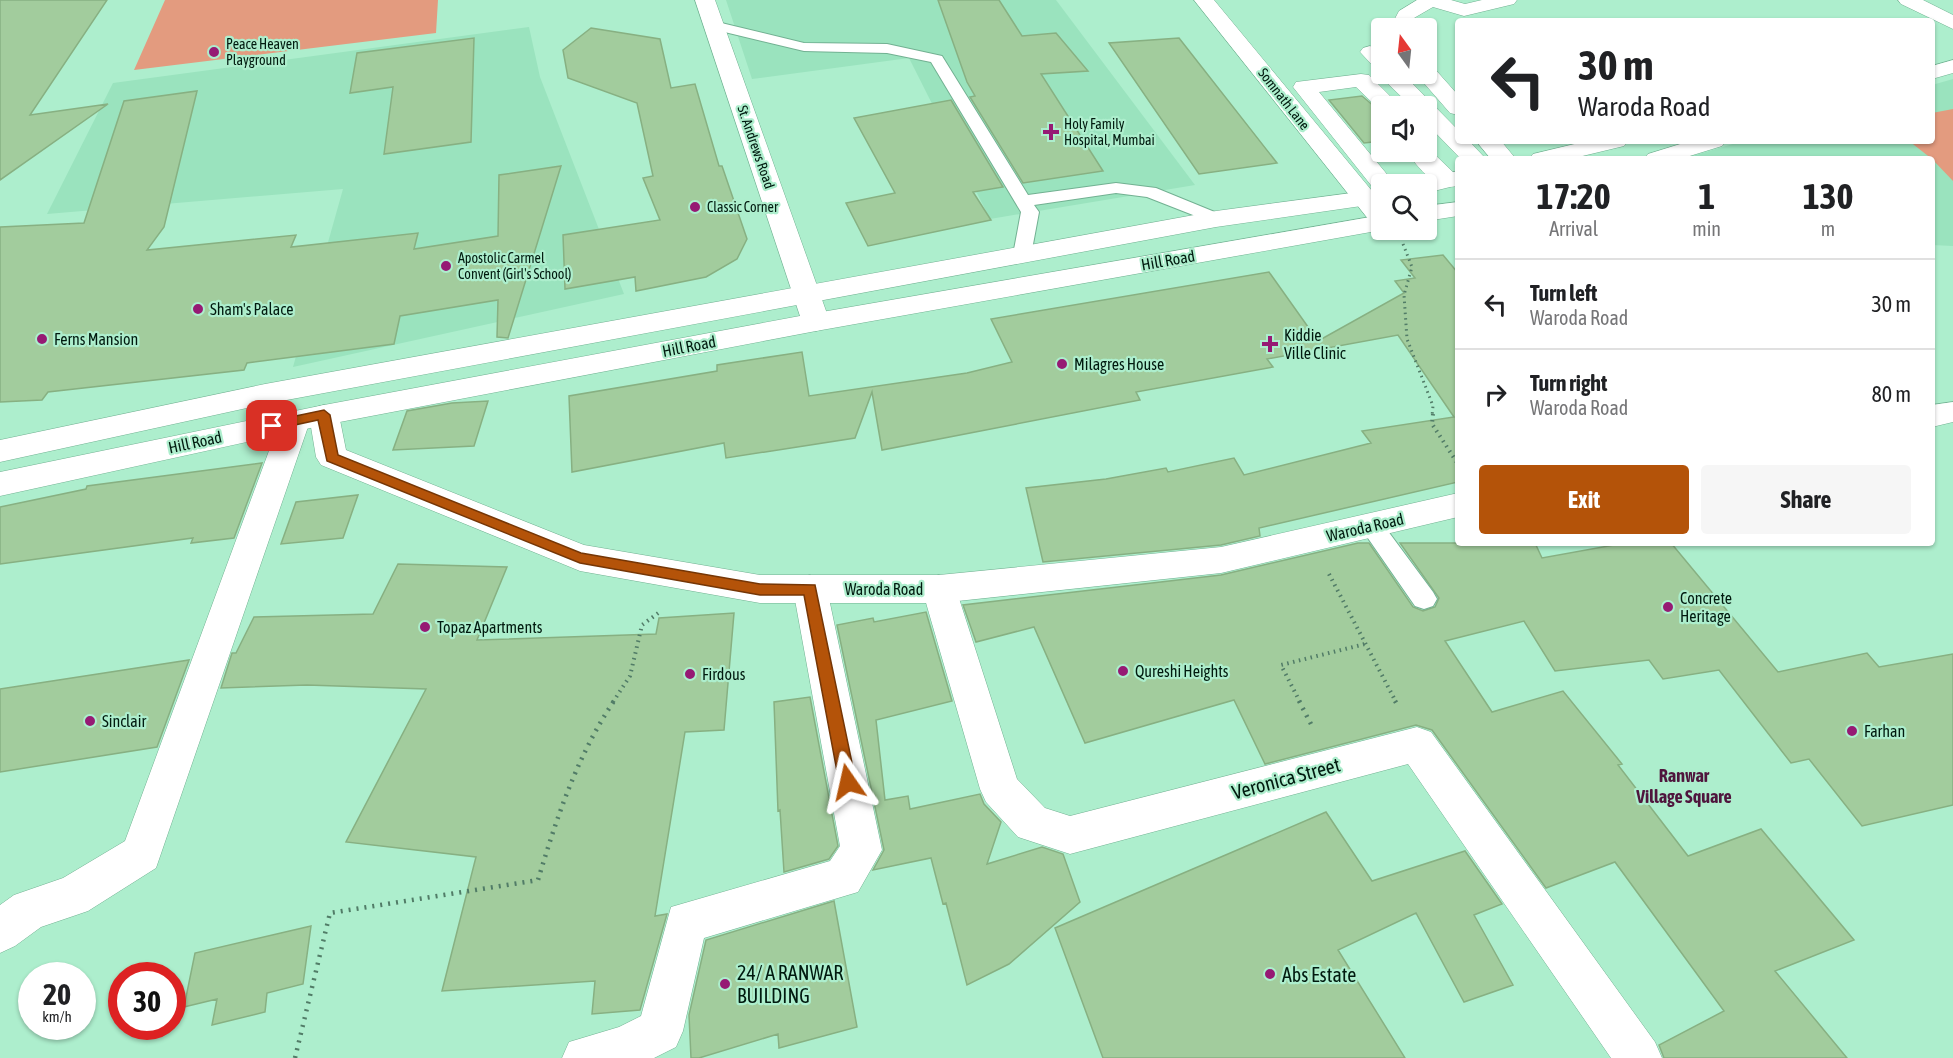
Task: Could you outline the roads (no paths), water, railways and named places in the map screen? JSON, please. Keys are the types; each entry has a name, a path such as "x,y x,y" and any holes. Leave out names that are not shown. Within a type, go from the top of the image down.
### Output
{"street":[{"name":"St. Andrews Road","path":"705,0 816,322"},
{"name":"Somnath Lane","path":"1204,0 1371,187"},
{"path":"1405,18 1431,0 1464,10 1507,0"},
{"path":"1908,0 1953,23"},
{"path":"1935,52 1953,47"},
{"path":"1935,72 1953,66"},
{"path":"1371,184 1352,148 1304,87 1361,80 1378,96"},
{"path":"1401,84 1413,96"},
{"path":"1436,84 1455,105"},
{"path":"1437,121 1455,140"},
{"path":"1459,144 1471,156"},
{"path":"1491,144 1501,156"},
{"path":"1552,156 1595,144"},
{"path":"1630,144 1650,156"},
{"path":"1665,156 1704,144"},
{"path":"1352,148 1371,145"},
{"path":"1427,162 1444,182"},
{"name":"Hill Road","path":"0,451 265,394 1216,219 1371,194"},
{"path":"1437,212 1455,209"},
{"name":"Hill Road","path":"0,484 309,418 816,322 1371,230"},
{"path":"1935,415 1953,412"},
{"path":"0,931 29,910 73,896 141,854 309,418"},
{"name":"Waroda Road","path":"309,418 332,457 580,558 760,589 939,589 1221,560 1455,506"},
{"path":"585,1058 623,1049 660,1031 686,922 843,878 861,850 810,589"},
{"name":"Veronica Street","path":"939,589 1000,789 1032,823 1070,835 1418,744 1639,1058"}],"lane":[{"path":"713,26 736,28 802,46 913,49 937,59 1030,212 1022,255"},
{"path":"1023,201 1116,188 1150,192 1216,219"},
{"path":"1371,525 1424,599"}],"place":[{"name":"Peace Heaven Playground","path":"214,52"},
{"name":"Holy Family Hospital, Mumbai","path":"1051,132"},
{"name":"Classic Corner","path":"695,207"},
{"name":"Apostolic Carmel Convent (Girl's School)","path":"446,266"},
{"name":"Sham's Palace","path":"198,309"},
{"name":"Ferns Mansion","path":"42,339"},
{"name":"Kiddie Ville Clinic","path":"1270,344"},
{"name":"Milagres House","path":"1062,364"},
{"name":"Concrete Heritage","path":"1668,607"},
{"name":"Topaz Apartments","path":"425,627"},
{"name":"Qureshi Heights","path":"1123,671"},
{"name":"Firdous","path":"690,674"},
{"name":"Sinclair","path":"90,721"},
{"name":"Farhan","path":"1852,731"},
{"name":"Abs Estate","path":"1270,974"},
{"name":"24/ A RANWAR BUILDING","path":"725,984"}],"district":[{"name":"Ranwar Village Square","path":"1684,785"}]}
